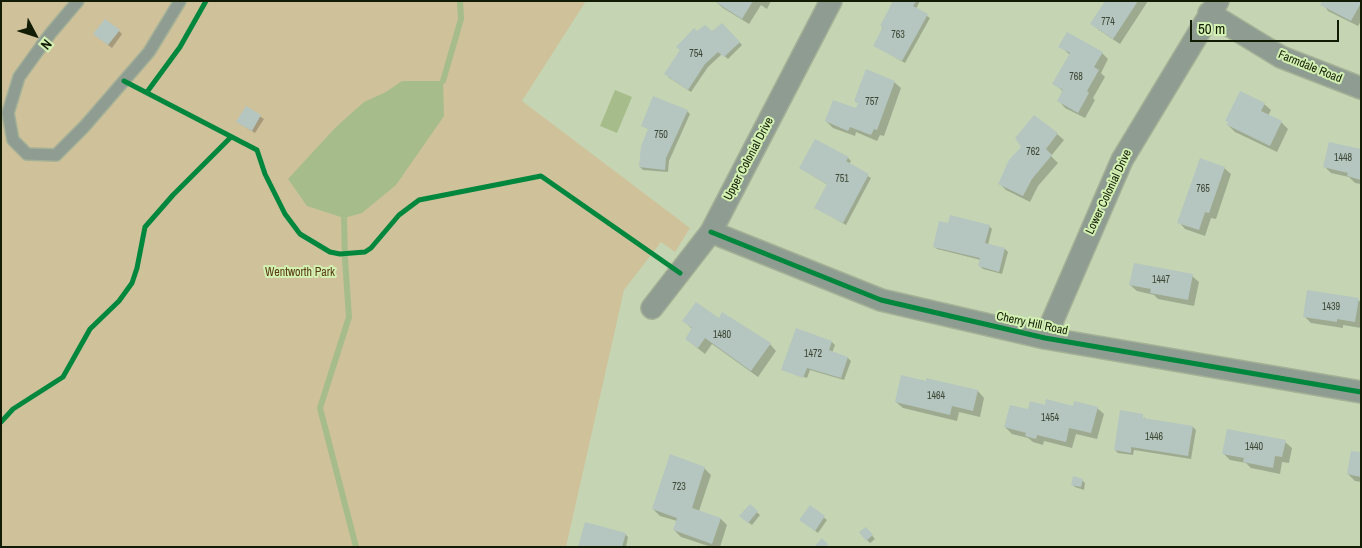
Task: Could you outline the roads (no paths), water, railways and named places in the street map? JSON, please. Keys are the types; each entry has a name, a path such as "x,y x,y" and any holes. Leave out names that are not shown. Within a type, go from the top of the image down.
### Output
{"street":[{"name":"Upper Colonial Drive","path":"652,308 711,232 832,1"},
{"name":"Farmdale Road","path":"1213,7 1282,57 1361,88"},
{"name":"Lower Colonial Drive","path":"1045,338 1122,160 1213,7"},
{"name":"Cherry Hill Road","path":"711,232 882,300 1045,338 1361,392"}],"lane":[{"path":"78,1 50,34 19,77 8,113 13,140 26,154 56,155 84,127 149,52 180,1"}],"waterway":[{"path":"443,81 461,19 460,1"},
{"path":"344,218 349,317 320,408 356,547"}],"park label":[{"name":"Wentworth Park","path":"300,273"}]}
